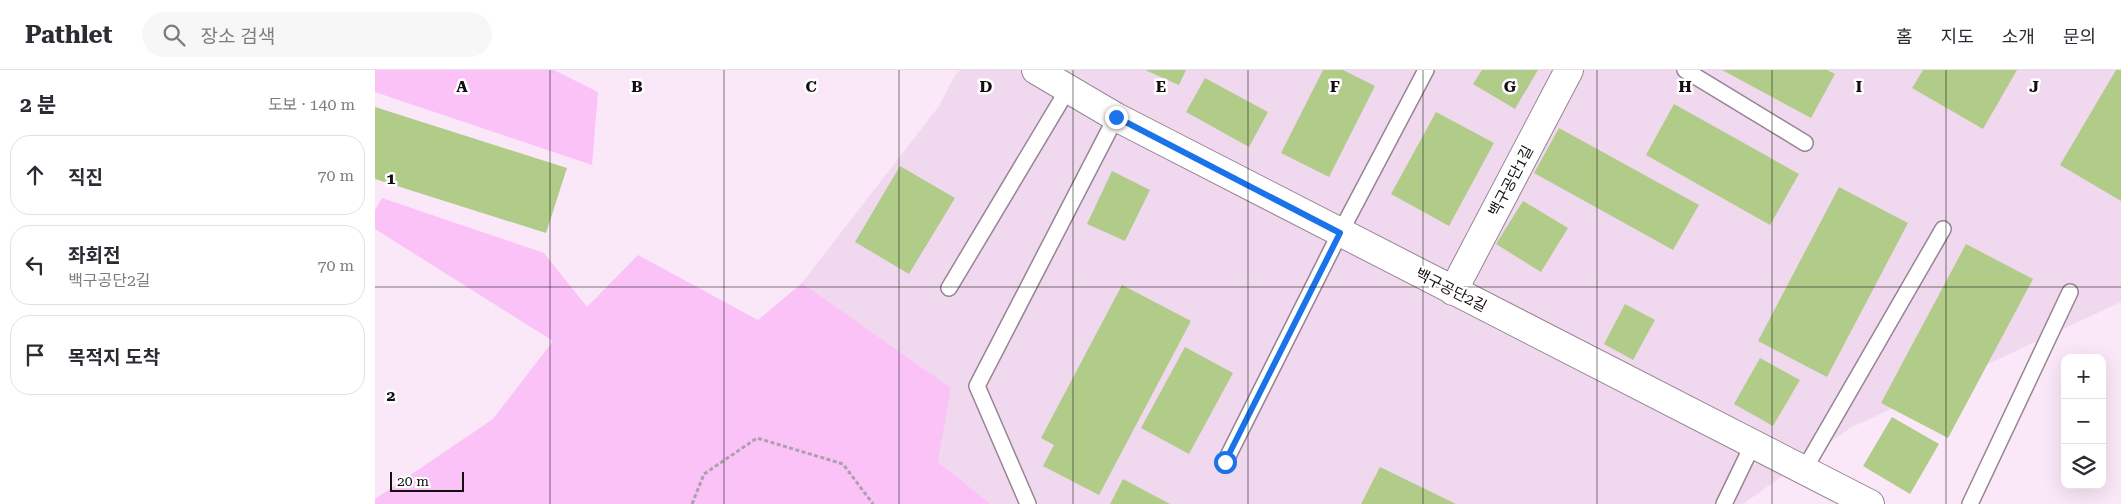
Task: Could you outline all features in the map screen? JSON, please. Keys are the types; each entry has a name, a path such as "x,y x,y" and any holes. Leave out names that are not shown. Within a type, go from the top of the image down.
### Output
{"street":[{"name":"백구공단2길","path":"1036,70 1116,117 1871,504"},
{"name":"백구공단1길","path":"1453,291 1569,70"}],"lane":[{"path":"1225,462 1340,233 1426,70"},
{"path":"1685,70 1805,143"},
{"path":"949,288 1068,89"},
{"path":"1028,504 977,386 1116,117"},
{"path":"1803,470 1943,229"},
{"path":"1970,504 2070,292"},
{"path":"1724,504 1753,444"}],"path":[{"path":"692,504 704,474 757,438 843,464 873,504"}],"shaded area":[{"path":"375,70 554,70 598,92 592,165 375,92"},
{"path":"960,70 2121,70 2121,302 1850,428 1743,504 991,504 938,462 951,388 802,283 939,106 954,77"},
{"path":"382,198 544,253 587,307 638,255 758,320 802,283 951,388 938,462 991,504 375,504 375,499 493,419 553,341 375,229 375,210"}],"building":[{"path":"1145,70 1186,70 1179,85"},
{"path":"1323,70 1343,70 1375,86 1329,177 1281,153"},
{"path":"1482,70 1538,70 1515,109 1473,84"},
{"path":"1722,70 1827,70 1835,74 1811,118"},
{"path":"1923,70 2017,70 1983,129 1912,88"},
{"path":"2116,70 2121,70 2121,201 2060,165"},
{"path":"1205,78 1268,112 1249,147 1186,112"},
{"path":"1674,104 1799,174 1770,225 1646,155"},
{"path":"375,107 567,168 546,233 375,179"},
{"path":"1436,112 1494,143 1449,226 1391,194"},
{"path":"1559,128 1699,205 1673,250 1534,173"},
{"path":"900,166 955,198 909,274 855,242"},
{"path":"1112,171 1150,190 1125,241 1087,224"},
{"path":"1839,187 1908,223 1827,377 1758,341"},
{"path":"1523,201 1568,228 1541,272 1496,244"},
{"path":"1966,244 2033,279 1948,438 1881,403"},
{"path":"1122,285 1191,321 1099,495 1043,466 1054,445 1041,438"},
{"path":"1625,304 1655,320 1633,360 1604,344"},
{"path":"1185,347 1233,373 1189,454 1141,428"},
{"path":"1760,358 1800,380 1773,426 1734,404"},
{"path":"1892,417 1939,444 1910,494 1863,466"},
{"path":"1380,467 1456,504 1361,504"},
{"path":"1123,479 1170,504 1110,504"}],"route":[{"path":"1116,117 1340,233 1225,462"}]}
